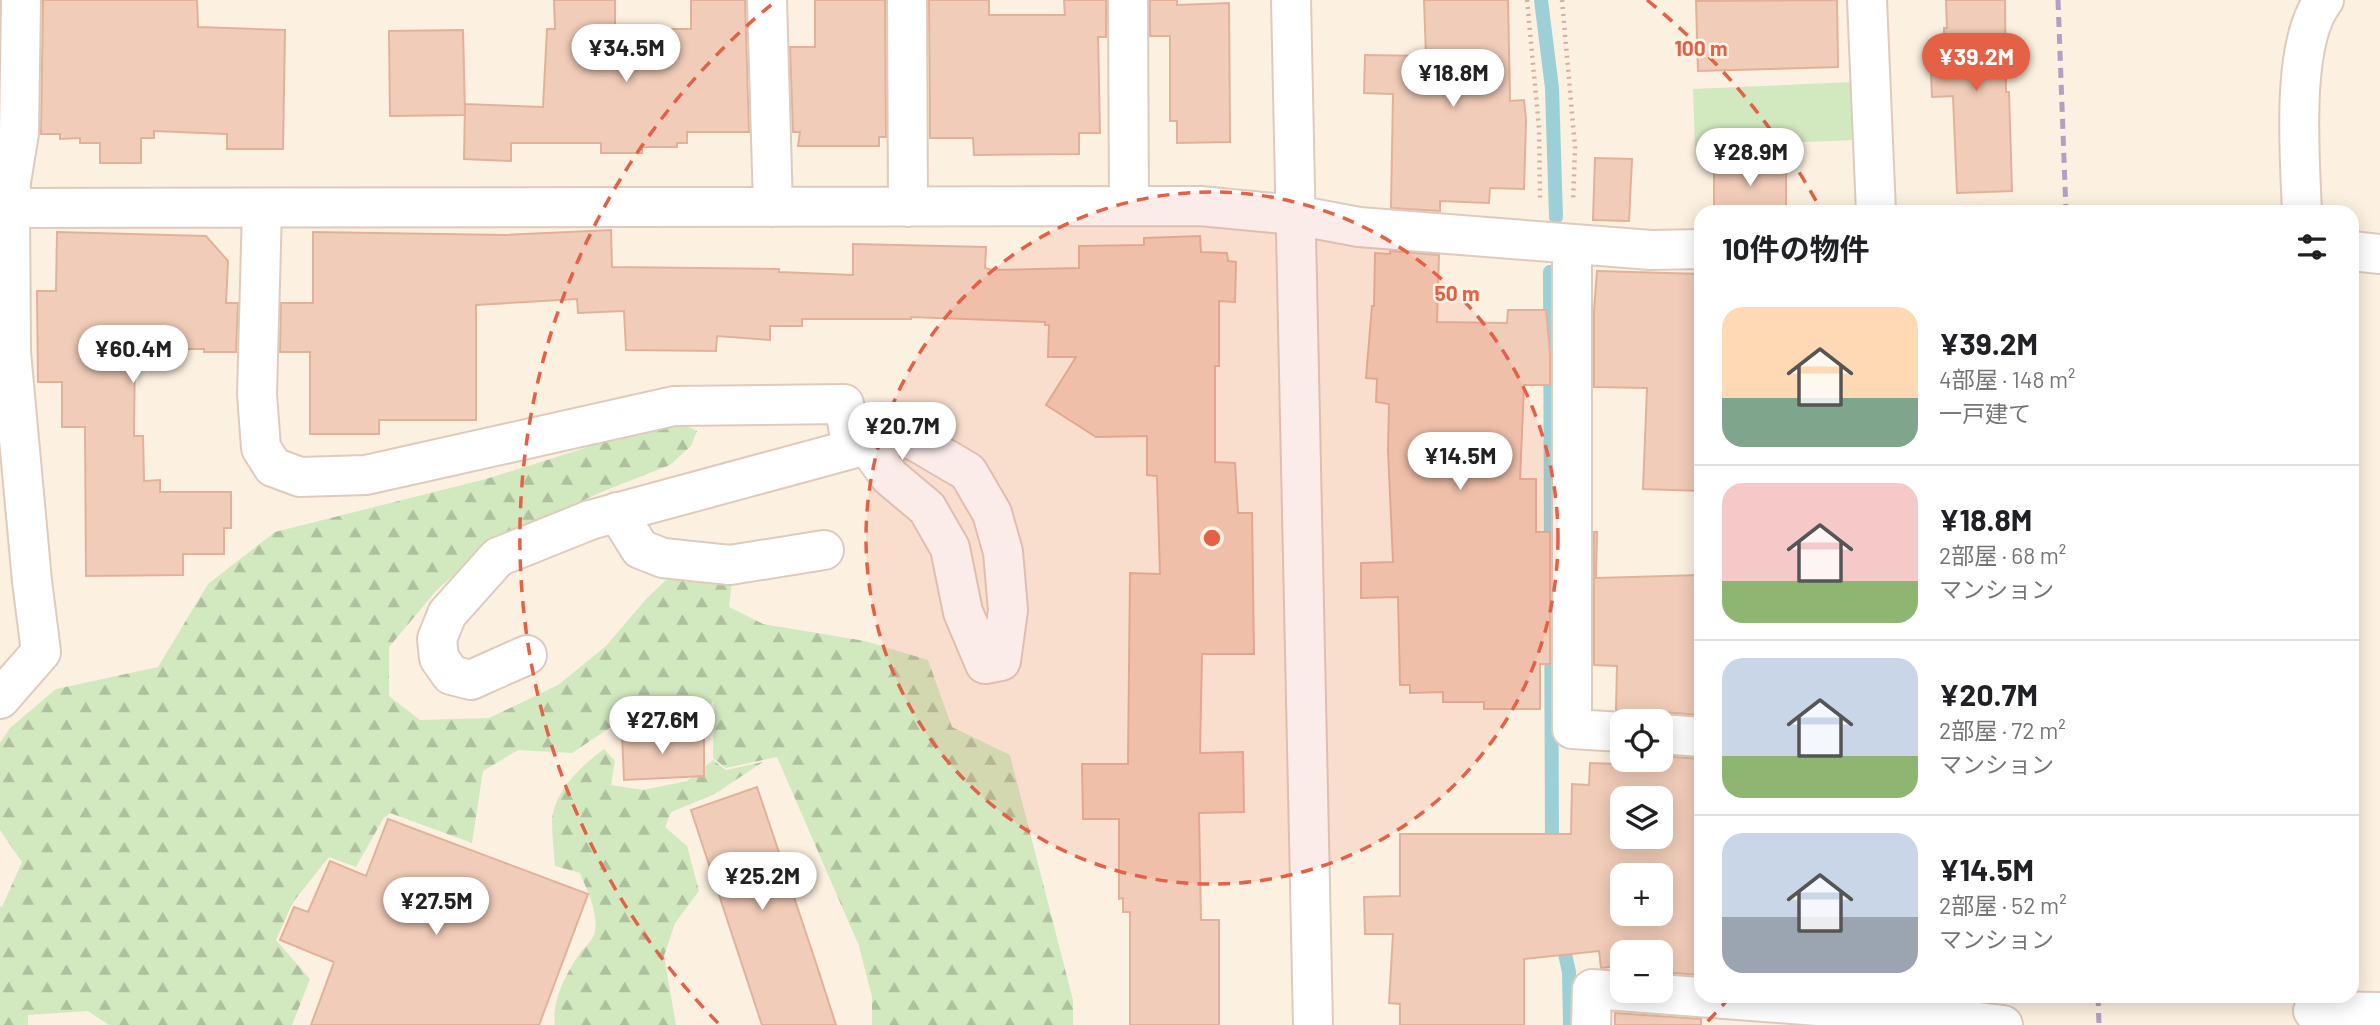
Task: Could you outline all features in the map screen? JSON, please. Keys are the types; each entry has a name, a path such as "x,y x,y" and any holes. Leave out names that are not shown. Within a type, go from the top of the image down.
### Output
{"street":[{"path":"0,699 41,652 11,352 5,208 19,133 21,0"},
{"path":"767,0 772,207"},
{"path":"907,0 908,207"},
{"path":"1128,0 1129,206"},
{"path":"1291,0 1313,1025"},
{"path":"1867,0 1876,205"},
{"path":"2302,205 2299,125 2302,73 2312,25 2325,0"},
{"path":"5,208 1200,206 1294,215 1359,227 1651,250 1694,250"},
{"path":"262,208 257,394 261,448 273,467 300,477 366,475 674,406 844,404 860,425 874,455 890,477 927,508 950,548 963,612 985,664 1001,661 1008,610 1003,551 992,513 968,472 917,442 860,425"},
{"path":"1556,243 1572,729 1610,731"},
{"path":"2359,252 2380,254"},
{"path":"527,655 471,680 451,675 439,658 437,639 447,614 498,557 590,520 852,449 860,425"},
{"path":"617,512 640,549 663,558 730,565 824,550"},
{"path":"1673,735 1694,736"},
{"path":"1591,1025 1592,989 1694,996"},
{"path":"1786,1003 1897,1011 2003,1025"},
{"path":"2313,1011 2380,1012"}],"path":[{"path":"1528,0 1539,128 1556,243"},
{"path":"1556,243 1575,147 1562,0"}],"green space":[{"path":"1852,82 1853,140 1695,147 1693,89"},
{"path":"677,421 697,431 691,446 670,465 491,541 436,591 389,647 389,696 420,720 489,718 558,685 606,646 647,598 683,564 732,580 729,607 763,624 865,641 928,660 952,727 1010,755 1073,1000 1073,1025 872,1025 872,997 859,946 777,757 726,768 713,758 714,700 701,717 676,724 614,725 572,753 518,750 483,771 472,843 390,813 383,819 356,867 329,857 293,902 276,940 310,979 292,1025 109,1025 88,1011 28,1015 28,1025 0,1025 0,906 2,907 22,862 0,830 0,743 10,728 56,689 158,667 208,584 275,532 486,479 582,449 645,424"},
{"path":"604,749 615,761 611,785 643,790 687,781 713,760 726,770 763,762 713,795 671,812 665,827 687,846 699,891 675,923 664,956 676,1025 555,1025 555,1006 561,987 580,953 593,937 596,923 580,873 555,866 552,822 557,800 563,790 586,763"}],"building":[{"path":"43,0 197,0 198,27 285,30 283,149 227,149 227,134 154,131 154,138 141,138 141,163 100,163 100,143 80,143 80,138 60,139 60,134 41,134"},
{"path":"554,0 615,0 615,29 691,29 691,0 745,0 749,132 687,132 687,143 677,143 677,147 642,147 642,153 601,153 601,143 511,143 511,161 464,159 465,104 543,107 547,29 555,29"},
{"path":"815,0 885,0 886,137 879,137 879,146 798,146 800,132 793,132 790,47 815,47"},
{"path":"929,0 989,0 989,15 1065,15 1064,0 1106,0 1106,37 1098,37 1100,133 1079,133 1079,154 974,155 973,138 930,138"},
{"path":"1150,0 1177,0 1177,5 1229,3 1230,142 1177,143 1177,121 1170,121 1170,36 1150,36"},
{"path":"1424,0 1508,0 1510,101 1524,100 1526,120 1524,189 1490,188 1489,203 1440,201 1440,211 1391,208 1393,94 1364,93 1365,55 1426,56"},
{"path":"1837,0 1838,67 1698,71 1696,1"},
{"path":"1946,0 2005,0 2006,92 2009,92 2012,191 1957,193 1953,96 1932,97 1930,47 1944,45 1944,28 1947,28"},
{"path":"463,30 465,115 390,116 389,31"},
{"path":"1595,158 1632,159 1629,221 1593,220"},
{"path":"1714,164 1786,164 1786,205 1714,205"},
{"path":"611,230 612,267 779,269 779,272 853,275 853,244 986,247 985,268 992,270 1079,268 1079,246 1144,245 1144,238 1200,236 1201,252 1227,253 1228,261 1236,262 1235,302 1219,301 1219,366 1215,366 1215,462 1235,463 1238,513 1252,513 1254,654 1202,654 1200,753 1243,752 1244,812 1199,813 1201,920 1219,920 1219,1025 1130,1025 1130,912 1123,912 1123,898 1119,899 1119,819 1083,819 1082,764 1128,764 1130,573 1160,574 1157,476 1147,475 1147,436 1096,437 1046,405 1076,357 1048,357 1049,325 1045,325 1045,322 911,317 802,319 802,326 770,326 770,340 717,336 716,351 626,350 624,311 578,313 577,299 476,305 476,420 379,420 379,434 310,434 310,352 280,352 281,303 313,303 313,232 505,235"},
{"path":"57,232 206,236 228,261 226,303 238,303 236,352 135,349 134,436 143,436 144,481 160,480 160,492 231,492 231,528 224,528 224,554 183,554 183,575 86,576 85,427 62,427 62,382 38,382 37,291 56,291"},
{"path":"1390,251 1439,255 1437,322 1507,323 1508,310 1546,310 1550,385 1524,385 1520,479 1536,479 1536,532 1550,532 1550,664 1540,664 1540,709 1484,709 1484,702 1443,702 1443,692 1410,693 1410,685 1400,685 1398,597 1361,598 1361,563 1393,562 1388,450 1389,404 1376,402 1377,379 1366,378 1374,306 1375,253 1390,254"},
{"path":"1597,271 1694,274 1694,491 1643,489 1647,388 1594,387"},
{"path":"1594,532 1597,532 1596,578 1694,575 1694,714 1673,713 1673,709 1616,709 1617,666 1594,665"},
{"path":"666,732 666,736 704,737 704,776 624,780 622,734"},
{"path":"1673,757 1694,758 1694,974 1673,973 1673,940 1610,940 1610,967 1601,968 1599,951 1524,959 1524,1025 1400,1025 1400,1004 1389,1003 1393,934 1365,934 1364,897 1400,896 1400,834 1571,834 1572,784 1589,785 1590,763 1610,764 1610,772 1673,772"},
{"path":"757,787 836,1025 762,1025 691,810"},
{"path":"388,819 588,894 539,1025 311,1025 334,962 280,940 294,907 308,912 330,861 366,876"},
{"path":"1615,1013 1701,1019 1701,1025 1615,1025"}],"waterway":[{"path":"1541,0 1552,88 1556,217"},
{"path":"1550,272 1552,850"},
{"path":"1561,936 1569,972 1570,1025"}],"railway":[{"path":"2058,0 2066,205"},
{"path":"2098,1003 2099,1025"}]}
